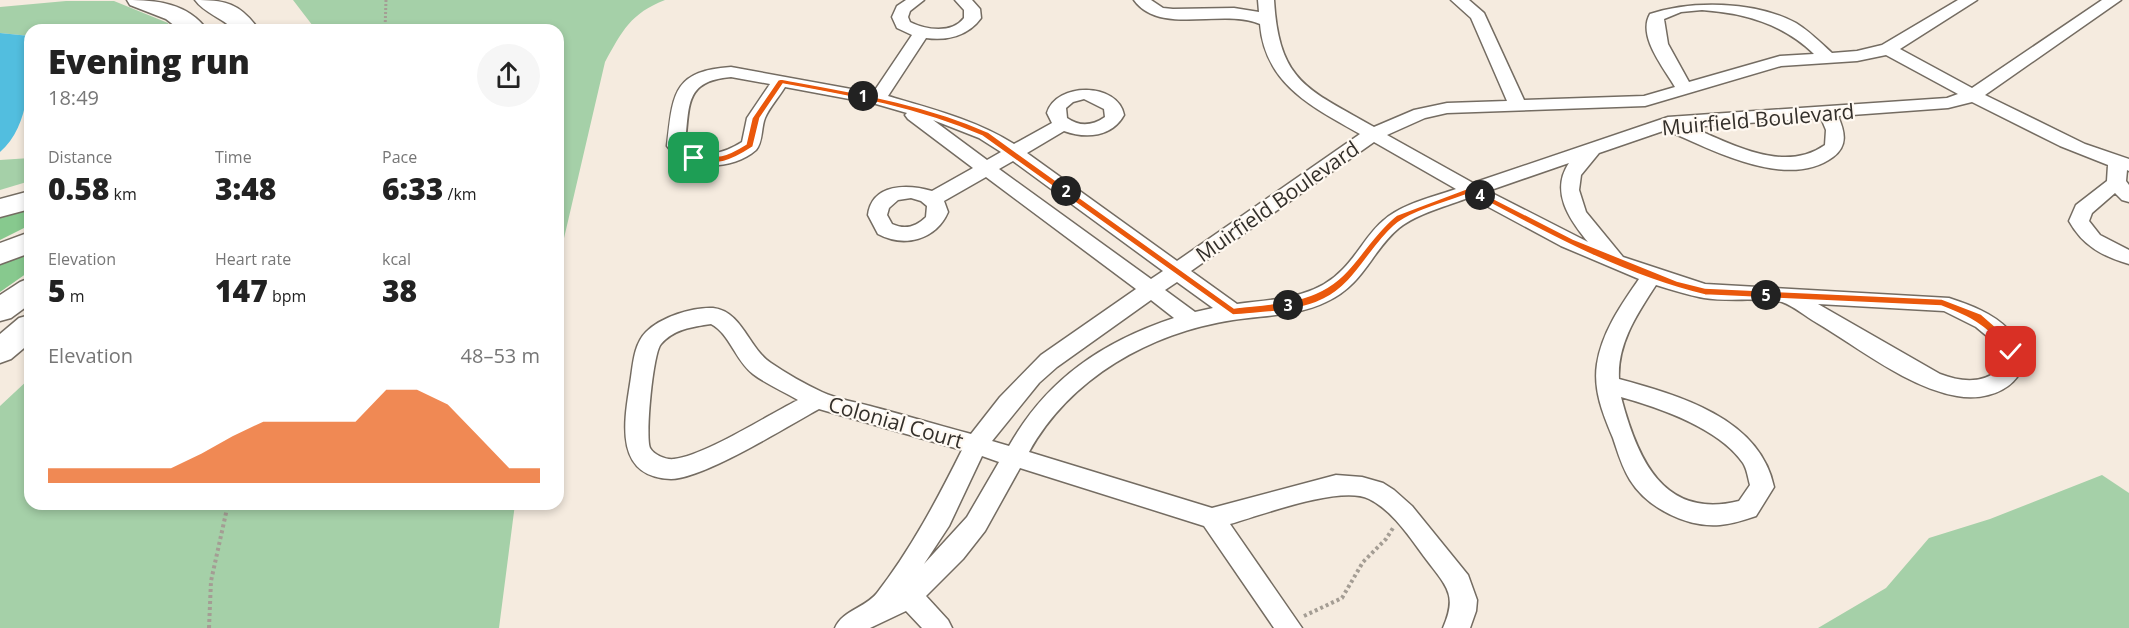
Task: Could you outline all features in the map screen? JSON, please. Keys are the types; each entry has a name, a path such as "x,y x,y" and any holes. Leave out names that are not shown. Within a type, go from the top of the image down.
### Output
{"highway":[{"path":"138,0 174,14 187,24"},
{"path":"165,0 226,24"},
{"path":"206,0 233,24"},
{"path":"0,208 24,202"},
{"path":"0,254 24,244"},
{"path":"0,310 24,293"},
{"path":"0,351 24,331"}],"street":[{"path":"916,0 903,9 900,17 903,25 921,34 938,36 964,28 971,21 974,13 970,5 963,0"},
{"path":"1142,0 1151,9 1170,15 1244,13 1267,21"},
{"path":"1266,0 1267,21 1275,59 1292,83 1304,93 1373,134 1527,221 1616,261 1675,284 1705,291 1942,303 1960,308 1977,317 2001,338 2011,352 2009,374 1999,384 1984,388 1970,390 1949,385 1924,376 1789,297"},
{"path":"1459,0 1482,8 1518,105"},
{"name":"Muirfield Boulevard","path":"903,590 976,445 1031,377 1049,361 1373,134 1420,114 1448,108 1645,100 1780,61 1857,56 1888,49 1969,0"},
{"name":"Muirfield Boulevard","path":"858,622 885,610 903,590 954,551 976,524 1033,424 1070,383 1118,351 1156,332 1192,320 1304,303 1319,297 1335,288 1350,274 1395,221 1419,209 1668,123 1948,103 1972,96 2114,0"},
{"path":"1684,88 1657,38 1654,25 1656,17 1675,6 1706,3 1769,18 1803,34 1827,57"},
{"path":"878,99 921,34"},
{"path":"1888,49 1972,96 2071,144 2123,163 2123,190 2083,210 2079,221 2082,229 2097,243 2129,257"},
{"path":"781,81 756,118 750,145 741,152 730,158 707,160 684,154 676,146 683,92 692,82 717,72 731,72 781,81 878,99 960,123 985,134 1001,161 1151,289 1192,320"},
{"path":"1645,100 1668,123 1742,155 1760,160 1801,164 1827,155 1834,147 1835,130 1827,111"},
{"path":"904,108 1001,161 1178,272 1233,312"},
{"path":"933,199 1062,125"},
{"path":"1596,146 1574,169 1570,180 1573,204 1583,221 1616,261"},
{"path":"1607,384 1675,405 1741,445 1752,457 1760,472 1762,487 1747,509 1719,515 1695,512 1674,504 1652,490 1638,474 1609,399 1607,384 1608,363 1622,323 1652,275"},
{"name":"Colonial Court","path":"817,400 700,462 672,469 655,465 643,457 637,444 636,419 647,348 654,338 669,326 684,320 713,316 725,322 746,353 761,368 817,400 976,445 1212,518"},
{"path":"1289,627 1212,518 1336,485 1354,484 1386,497 1403,514 1459,583 1464,597 1464,615 1456,628"},
{"path":"903,590 939,628"}],"path":[{"path":"385,24 386,0"},
{"path":"209,628 208,586 227,510"},
{"path":"1289,627 1320,607 1338,602 1351,585 1358,569 1368,556 1385,543 1403,514"}],"green space":[{"path":"293,0 665,0 644,11 629,24 605,62 564,238 564,24 311,24"},
{"path":"66,1 114,1 168,24 24,24 24,35 0,33 0,7"},
{"path":"24,158 24,183 0,190 0,160"},
{"path":"24,209 24,228 0,240 0,215"},
{"path":"24,255 24,275 0,292 0,265"},
{"path":"24,384 24,510 514,510 499,628 0,628 0,406"},
{"path":"2102,475 2129,493 2129,628 1818,628 1886,588 1929,538 1990,519"}],"water":[{"path":"0,33 24,35 24,110 18,128 0,152"}],"route":[{"path":"694,158 716,161 730,158 750,145 756,118 781,81 878,99 960,123 985,134 1015,153 1233,312 1304,303 1319,297 1335,288 1350,274 1390,225 1419,209 1471,190 1570,242 1675,284 1705,291 1789,297 1942,303 1960,308 1977,317 1991,327 2011,352"}]}
